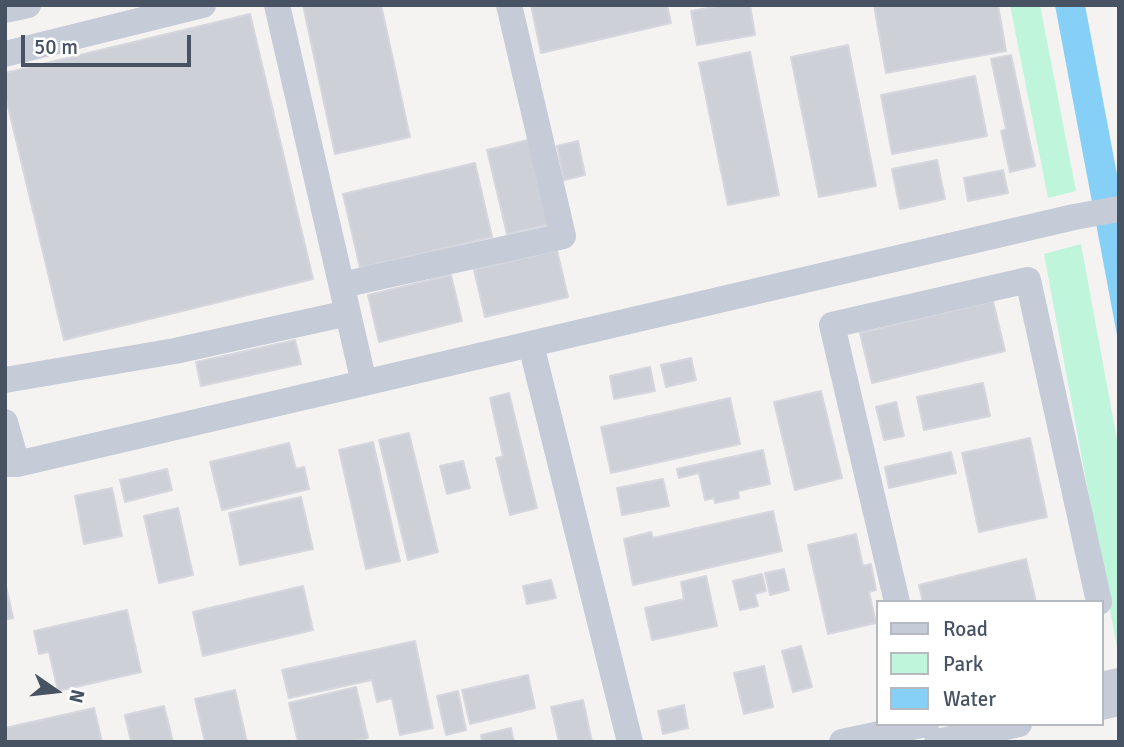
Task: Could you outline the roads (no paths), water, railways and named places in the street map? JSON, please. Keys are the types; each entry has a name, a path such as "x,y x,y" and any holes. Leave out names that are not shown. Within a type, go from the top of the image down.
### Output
{"street":[{"path":"5,10 28,5"},
{"path":"5,54 203,5"},
{"path":"277,5 364,383"},
{"path":"342,285 563,236 509,5"},
{"path":"5,422 11,464 1074,217 1119,209"},
{"path":"897,600 832,325 1028,280 1099,600"},
{"path":"5,380 175,351 348,313"},
{"path":"531,345 630,742"},
{"path":"842,742 917,726"},
{"path":"937,742 1009,726"}],"water":[{"path":"1055,5 1085,5 1119,185 1119,346"}]}
